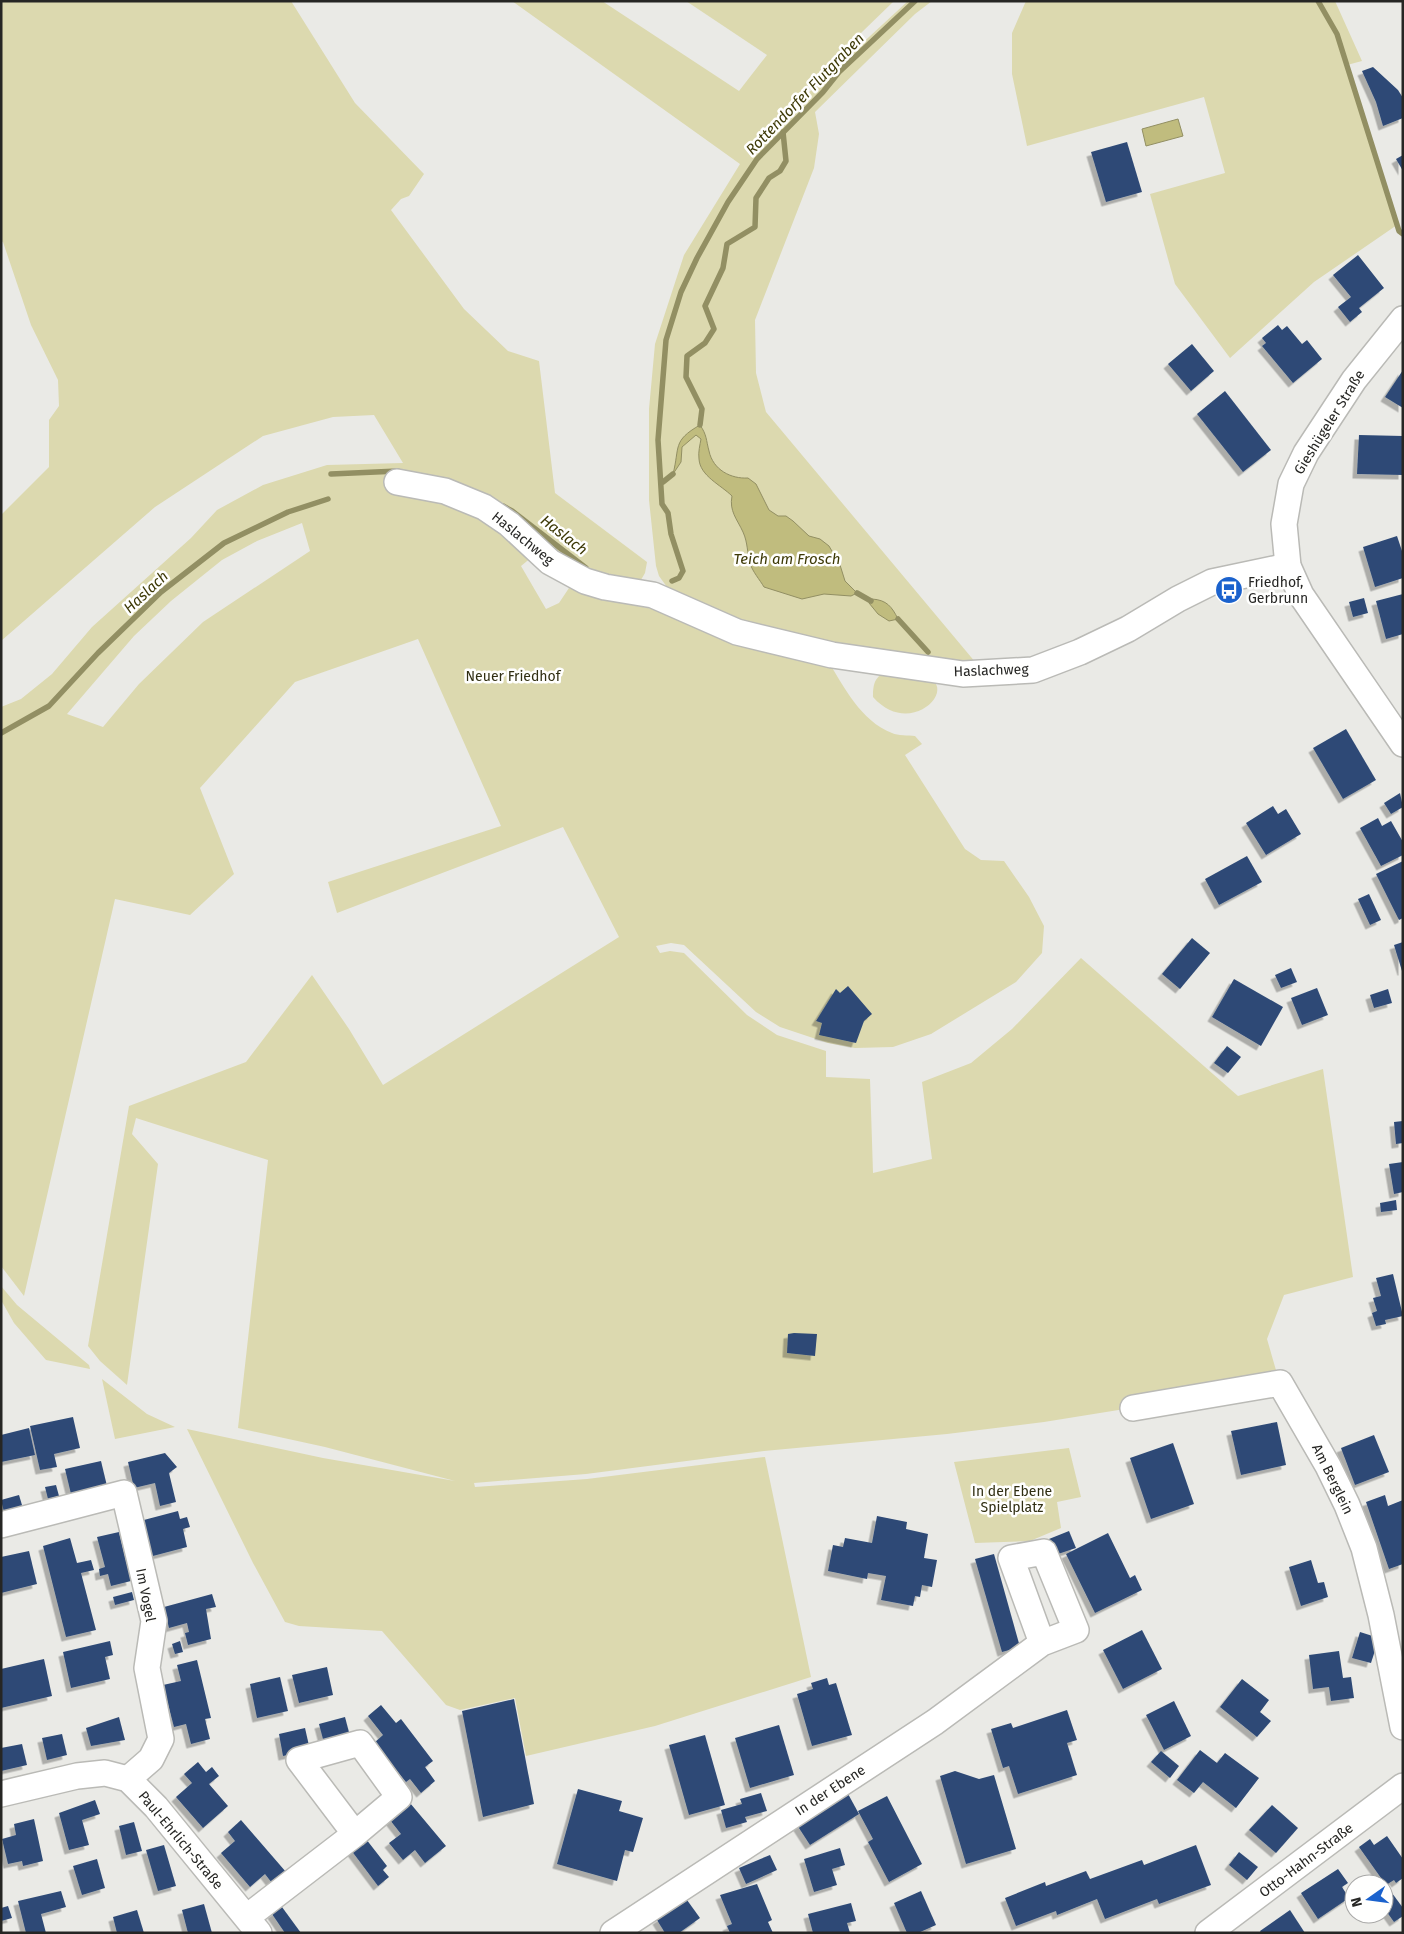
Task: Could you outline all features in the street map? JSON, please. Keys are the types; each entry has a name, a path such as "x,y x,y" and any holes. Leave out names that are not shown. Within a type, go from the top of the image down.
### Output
{"street":[{"name":"Gieshügeler Straße","path":"1403,319 1354,380 1306,453 1291,484 1284,524 1288,566 1301,595 1403,744"},
{"name":"Haslachweg","path":"397,482 445,491 484,507 509,524 550,562 585,581 605,587 651,594 737,632 832,655 963,674 1033,670 1080,652 1128,629 1178,599 1212,582 1288,566"},
{"name":"Am Berglein","path":"1133,1408 1280,1384 1328,1466 1348,1505 1364,1548 1381,1615 1403,1727"},
{"name":"Im Vogel","path":"1,1525 124,1494 154,1621 147,1668 161,1739 151,1759 128,1779"},
{"name":"In der Ebene","path":"613,1933 935,1722 1042,1643"},
{"name":"Paul-Ehrlich-Straße","path":"1,1794 86,1775 105,1773 128,1779 156,1807 253,1925"},
{"name":"Otto-Hahn-Straße","path":"1208,1933 1403,1786"},
{"path":"253,1925 355,1834"}],"green space":[{"name":"Neuer Friedhof","path":"1,1 291,1 355,103 424,174 409,196 401,199 391,210 464,309 508,351 539,361 555,493 647,562 645,573 638,585 615,584 593,578 574,569 555,556 503,513 464,491 443,485 399,478 395,490 435,498 489,520 532,557 521,566 546,609 559,603 569,588 592,597 658,610 754,644 828,661 854,702 871,720 881,728 894,734 915,736 922,744 905,755 965,849 981,860 1004,861 1029,897 1044,926 1042,953 1016,982 931,1034 893,1047 855,1048 828,1043 780,1027 756,1012 684,945 671,943 656,946 660,953 670,951 684,953 747,1015 777,1035 826,1051 826,1077 870,1079 873,1173 932,1159 922,1082 971,1063 1012,1029 1081,958 1238,1096 1323,1069 1353,1277 1284,1295 1267,1339 1280,1384 1044,1422 947,1434 764,1451 586,1474 474,1483 475,1487 587,1479 765,1457 811,1677 655,1726 526,1756 515,1698 460,1710 446,1705 382,1631 299,1626 285,1622 253,1563 187,1429 323,1458 455,1481 325,1447 238,1428 268,1160 136,1118 132,1134 158,1164 127,1385 100,1361 88,1346 129,1106 246,1062 312,975 349,1029 383,1085 619,937 563,827 337,913 328,882 501,826 418,639 295,682 200,788 234,874 190,915 115,899 24,1296 1,1266 1,707 21,699 52,674 92,627 191,538 217,510 263,485 327,465 403,463 374,415 333,417 263,436 155,507 1,641 1,515 49,467 49,420 59,406 58,380 31,325 3,242 1,241","holes":["302,523 310,551 203,622 139,684 103,727 67,714 134,636 171,601 222,560 257,541"]},
{"path":"512,1 602,1 739,91 767,55 686,1 894,1 828,65 751,146 908,1 932,1 915,14 815,112 819,134 814,168 755,320 756,373 766,412 976,663 948,663 774,633 696,607 667,587 659,576 656,566 649,500 649,409 655,344 684,255 740,164"},
{"path":"1026,1 1335,1 1362,61 1347,65 1397,225 1314,282 1230,358 1175,284 1150,194 1225,173 1204,97 1027,146 1012,74 1012,33"},
{"path":"887,671 929,678 936,684 937,692 933,701 925,708 914,712 901,713 887,708 873,697 876,681"},
{"path":"1,1286 17,1305 89,1365 90,1369 46,1360 14,1323 1,1300"},
{"path":"102,1379 147,1414 175,1427 115,1439"},
{"name":"In der Ebene Spielplatz","path":"1069,1448 1081,1497 1057,1502 1061,1528 1030,1541 975,1543 954,1462"}],"water":[{"path":"1178,119 1183,136 1146,146 1142,129"},
{"name":"Teich am Frosch","path":"700,425 714,463 729,475 748,478 756,484 769,510 778,516 786,516 809,536 820,539 829,546 840,565 845,581 857,593 851,596 824,594 802,599 764,587 751,566 745,536 734,515 731,501 732,496 712,480 700,465 701,439 696,435 682,447 681,462 673,474 681,440"},
{"path":"872,599 882,601 888,605 898,619 889,621 878,614 869,603"}],"building":[{"path":"1373,67 1398,90 1403,98 1403,118 1383,126 1376,102 1362,71"},
{"path":"1127,142 1142,192 1106,202 1091,152"},
{"path":"1403,155 1403,171 1396,159"},
{"path":"1358,255 1384,288 1359,308 1362,312 1350,322 1338,307 1351,297 1333,275"},
{"path":"1278,325 1282,330 1287,326 1302,344 1307,340 1322,359 1293,383 1262,346 1266,343 1262,338"},
{"path":"1192,344 1214,371 1191,391 1168,364"},
{"path":"1403,370 1403,408 1385,397"},
{"path":"1225,391 1271,450 1243,472 1197,414"},
{"path":"1359,435 1403,436 1403,475 1357,474"},
{"path":"1397,536 1403,554 1403,578 1375,587 1363,547"},
{"path":"1403,594 1403,634 1386,639 1376,601"},
{"path":"1364,598 1368,613 1353,617 1349,602"},
{"path":"1346,729 1376,780 1343,799 1313,748"},
{"path":"1400,793 1403,807 1391,814 1384,803"},
{"path":"1273,806 1278,814 1286,809 1301,834 1266,855 1246,823"},
{"path":"1378,818 1382,826 1391,821 1403,842 1403,855 1381,866 1360,828"},
{"path":"1247,856 1262,882 1219,905 1205,879"},
{"path":"1403,861 1403,918 1399,920 1376,874"},
{"path":"1369,894 1381,920 1370,925 1358,899"},
{"path":"1192,938 1210,953 1180,989 1162,974"},
{"path":"1403,942 1403,971 1402,971 1394,945"},
{"path":"1291,968 1297,982 1281,988 1275,975"},
{"path":"1234,979 1283,1007 1261,1046 1212,1017"},
{"path":"848,986 872,1014 864,1021 856,1043 819,1035 822,1023 816,1021 836,989 840,993"},
{"path":"1317,988 1328,1015 1302,1025 1291,998"},
{"path":"1388,989 1392,1003 1374,1008 1370,995"},
{"path":"1227,1046 1241,1057 1228,1073 1214,1063"},
{"path":"1403,1121 1403,1143 1396,1144 1394,1122"},
{"path":"1403,1162 1403,1192 1394,1194 1389,1164"},
{"path":"1396,1200 1397,1210 1381,1212 1380,1203"},
{"path":"1393,1274 1403,1316 1385,1320 1386,1324 1376,1326 1372,1313 1377,1311 1373,1298 1381,1296 1376,1278"},
{"path":"788,1334 817,1334 815,1356 787,1353"},
{"path":"73,1417 80,1448 54,1454 57,1467 40,1470 30,1426"},
{"path":"1277,1422 1286,1465 1241,1475 1231,1431"},
{"path":"29,1428 35,1455 1,1462 1,1435"},
{"path":"1374,1435 1389,1472 1355,1485 1341,1448"},
{"path":"1173,1443 1194,1504 1151,1519 1130,1458"},
{"path":"165,1453 177,1467 169,1473 176,1502 160,1506 155,1483 134,1488 128,1462"},
{"path":"101,1461 107,1486 71,1494 65,1469"},
{"path":"56,1485 59,1496 48,1499 45,1487"},
{"path":"19,1495 25,1515 6,1520 1,1500"},
{"path":"1385,1495 1388,1506 1403,1500 1403,1564 1389,1569 1366,1502"},
{"path":"178,1511 180,1519 187,1517 190,1527 183,1529 187,1547 149,1557 140,1521"},
{"path":"877,1516 907,1522 906,1529 928,1534 924,1558 937,1560 932,1587 922,1585 920,1597 915,1596 913,1606 881,1600 886,1576 868,1573 867,1579 828,1571 833,1545 843,1547 845,1538 872,1543"},
{"path":"1069,1531 1076,1548 1055,1555 1049,1539"},
{"path":"119,1532 131,1581 111,1586 108,1574 100,1576 99,1569 105,1567 97,1537"},
{"path":"1108,1533 1130,1578 1135,1575 1142,1590 1095,1613 1066,1554"},
{"path":"70,1538 77,1563 91,1560 94,1570 81,1573 96,1630 66,1637 43,1546"},
{"path":"29,1551 37,1584 1,1593 1,1557"},
{"path":"994,1554 1020,1647 1002,1652 975,1559"},
{"path":"1311,1560 1318,1583 1324,1582 1328,1597 1301,1606 1289,1567"},
{"path":"132,1592 134,1600 115,1605 113,1597"},
{"path":"212,1594 216,1607 206,1609 211,1639 188,1645 185,1633 189,1632 187,1623 169,1628 164,1607"},
{"path":"1142,1630 1162,1669 1123,1689 1103,1650"},
{"path":"1360,1632 1379,1638 1371,1663 1352,1658"},
{"path":"110,1641 113,1655 105,1657 110,1679 71,1688 63,1652"},
{"path":"180,1641 183,1652 175,1654 172,1644"},
{"path":"1339,1651 1343,1678 1351,1677 1354,1698 1331,1701 1329,1687 1313,1689 1309,1655"},
{"path":"44,1659 52,1696 1,1708 1,1669"},
{"path":"197,1660 211,1718 205,1719 210,1739 191,1744 186,1724 174,1727 163,1685 181,1681 177,1665"},
{"path":"327,1667 333,1695 299,1703 292,1675"},
{"path":"280,1677 288,1711 257,1718 250,1684"},
{"path":"827,1678 829,1685 836,1683 852,1735 812,1746 797,1694 813,1689 811,1683"},
{"path":"1242,1679 1269,1700 1260,1712 1271,1721 1257,1737 1220,1707"},
{"path":"514,1699 534,1804 483,1817 462,1711"},
{"path":"1174,1701 1191,1736 1164,1750 1146,1715"},
{"path":"381,1705 396,1723 401,1719 433,1761 425,1767 435,1781 421,1793 410,1779 406,1782 374,1743 383,1735 368,1716"},
{"path":"1067,1710 1077,1740 1067,1743 1077,1775 1018,1794 1009,1766 1003,1768 991,1729 1011,1723 1013,1728"},
{"path":"119,1717 125,1740 91,1746 86,1728"},
{"path":"345,1717 350,1736 324,1743 319,1724"},
{"path":"779,1725 794,1775 750,1788 735,1738"},
{"path":"305,1728 310,1750 283,1756 279,1734"},
{"path":"62,1734 67,1755 47,1760 42,1738"},
{"path":"705,1735 725,1805 689,1815 669,1745"},
{"path":"22,1744 27,1765 1,1771 1,1748"},
{"path":"1200,1750 1217,1763 1225,1753 1259,1778 1236,1808 1203,1782 1194,1793 1177,1780"},
{"path":"1161,1751 1179,1766 1170,1778 1151,1762"},
{"path":"198,1762 206,1772 212,1767 219,1776 209,1784 228,1806 203,1828 176,1797 192,1783 184,1774"},
{"path":"955,1771 979,1779 994,1775 1016,1849 966,1864 940,1776"},
{"path":"578,1789 622,1801 619,1811 643,1818 633,1852 625,1850 617,1881 557,1864"},
{"path":"847,1792 859,1814 810,1845 797,1825"},
{"path":"761,1793 767,1811 745,1817 747,1822 726,1828 721,1810 742,1804 740,1799"},
{"path":"887,1796 922,1864 889,1882 868,1842 873,1839 858,1811"},
{"path":"95,1800 100,1814 82,1820 89,1845 69,1850 59,1813"},
{"path":"410,1803 446,1846 425,1863 415,1850 403,1860 389,1843 401,1834 390,1820"},
{"path":"1272,1805 1298,1828 1276,1853 1249,1830"},
{"path":"34,1819 43,1861 23,1866 22,1861 8,1864 2,1839 16,1835 14,1824"},
{"path":"241,1820 286,1872 272,1883 265,1874 250,1887 221,1853 235,1841 228,1832"},
{"path":"134,1822 142,1851 126,1855 119,1826"},
{"path":"1387,1836 1403,1859 1403,1878 1396,1883 1394,1874 1378,1874 1359,1847 1370,1839 1374,1845"},
{"path":"366,1839 387,1866 383,1870 389,1877 378,1886 351,1850"},
{"path":"164,1845 176,1886 158,1891 146,1850"},
{"path":"1196,1845 1211,1885 1159,1904 1157,1899 1105,1919 1097,1899 1057,1915 1056,1911 1016,1926 1005,1898 1045,1882 1046,1886 1086,1871 1090,1879 1142,1860 1144,1865"},
{"path":"840,1848 845,1865 832,1869 837,1885 814,1892 804,1859"},
{"path":"1239,1852 1258,1867 1247,1880 1229,1865"},
{"path":"770,1855 777,1870 746,1884 739,1868"},
{"path":"97,1859 105,1888 82,1895 73,1866"},
{"path":"1338,1869 1344,1877 1344,1886 1342,1887 1344,1890 1344,1901 1318,1919 1301,1893"},
{"path":"757,1884 772,1920 768,1922 773,1933 730,1933 727,1926 732,1924 720,1895"},
{"path":"61,1891 66,1907 41,1914 46,1933 26,1933 18,1901"},
{"path":"921,1891 936,1925 918,1933 907,1933 894,1903"},
{"path":"1394,1896 1403,1908 1403,1916 1394,1922"},
{"path":"687,1900 700,1918 679,1933 665,1933 657,1920"},
{"path":"851,1903 856,1921 847,1923 850,1933 813,1933 808,1914"},
{"path":"204,1904 212,1933 188,1933 182,1910"},
{"path":"8,1906 12,1918 1,1921 1,1908"},
{"path":"282,1907 301,1933 285,1933 272,1914"},
{"path":"137,1910 144,1933 117,1933 113,1917"},
{"path":"1290,1910 1305,1933 1261,1933 1260,1931"}],"waterway":[{"name":"Rottendorfer Flutgraben","path":"672,581 679,578 683,571 671,534 668,513 662,504 658,440 666,340 681,292 697,258 728,202 757,159 823,92 839,72 915,1"},
{"name":"Rottendorfer Flutgraben","path":"1318,1 1337,34 1399,231 1403,234"},
{"path":"700,425 702,409 686,377 687,356 705,343 714,329 705,306 723,268 727,244 755,227 756,198 769,178 780,171 786,161 783,132"},
{"name":"Haslach","path":"331,474 398,471"},
{"path":"663,482 673,474"},
{"name":"Haslach","path":"1,733 49,706 98,653 161,592 224,543 288,512 328,499"},
{"name":"Haslach","path":"503,506 586,568"},
{"path":"857,593 871,601"},
{"path":"898,619 928,652"}],"place":[{"name":"Friedhof, Gerbrunn","path":"1229,590"}]}
